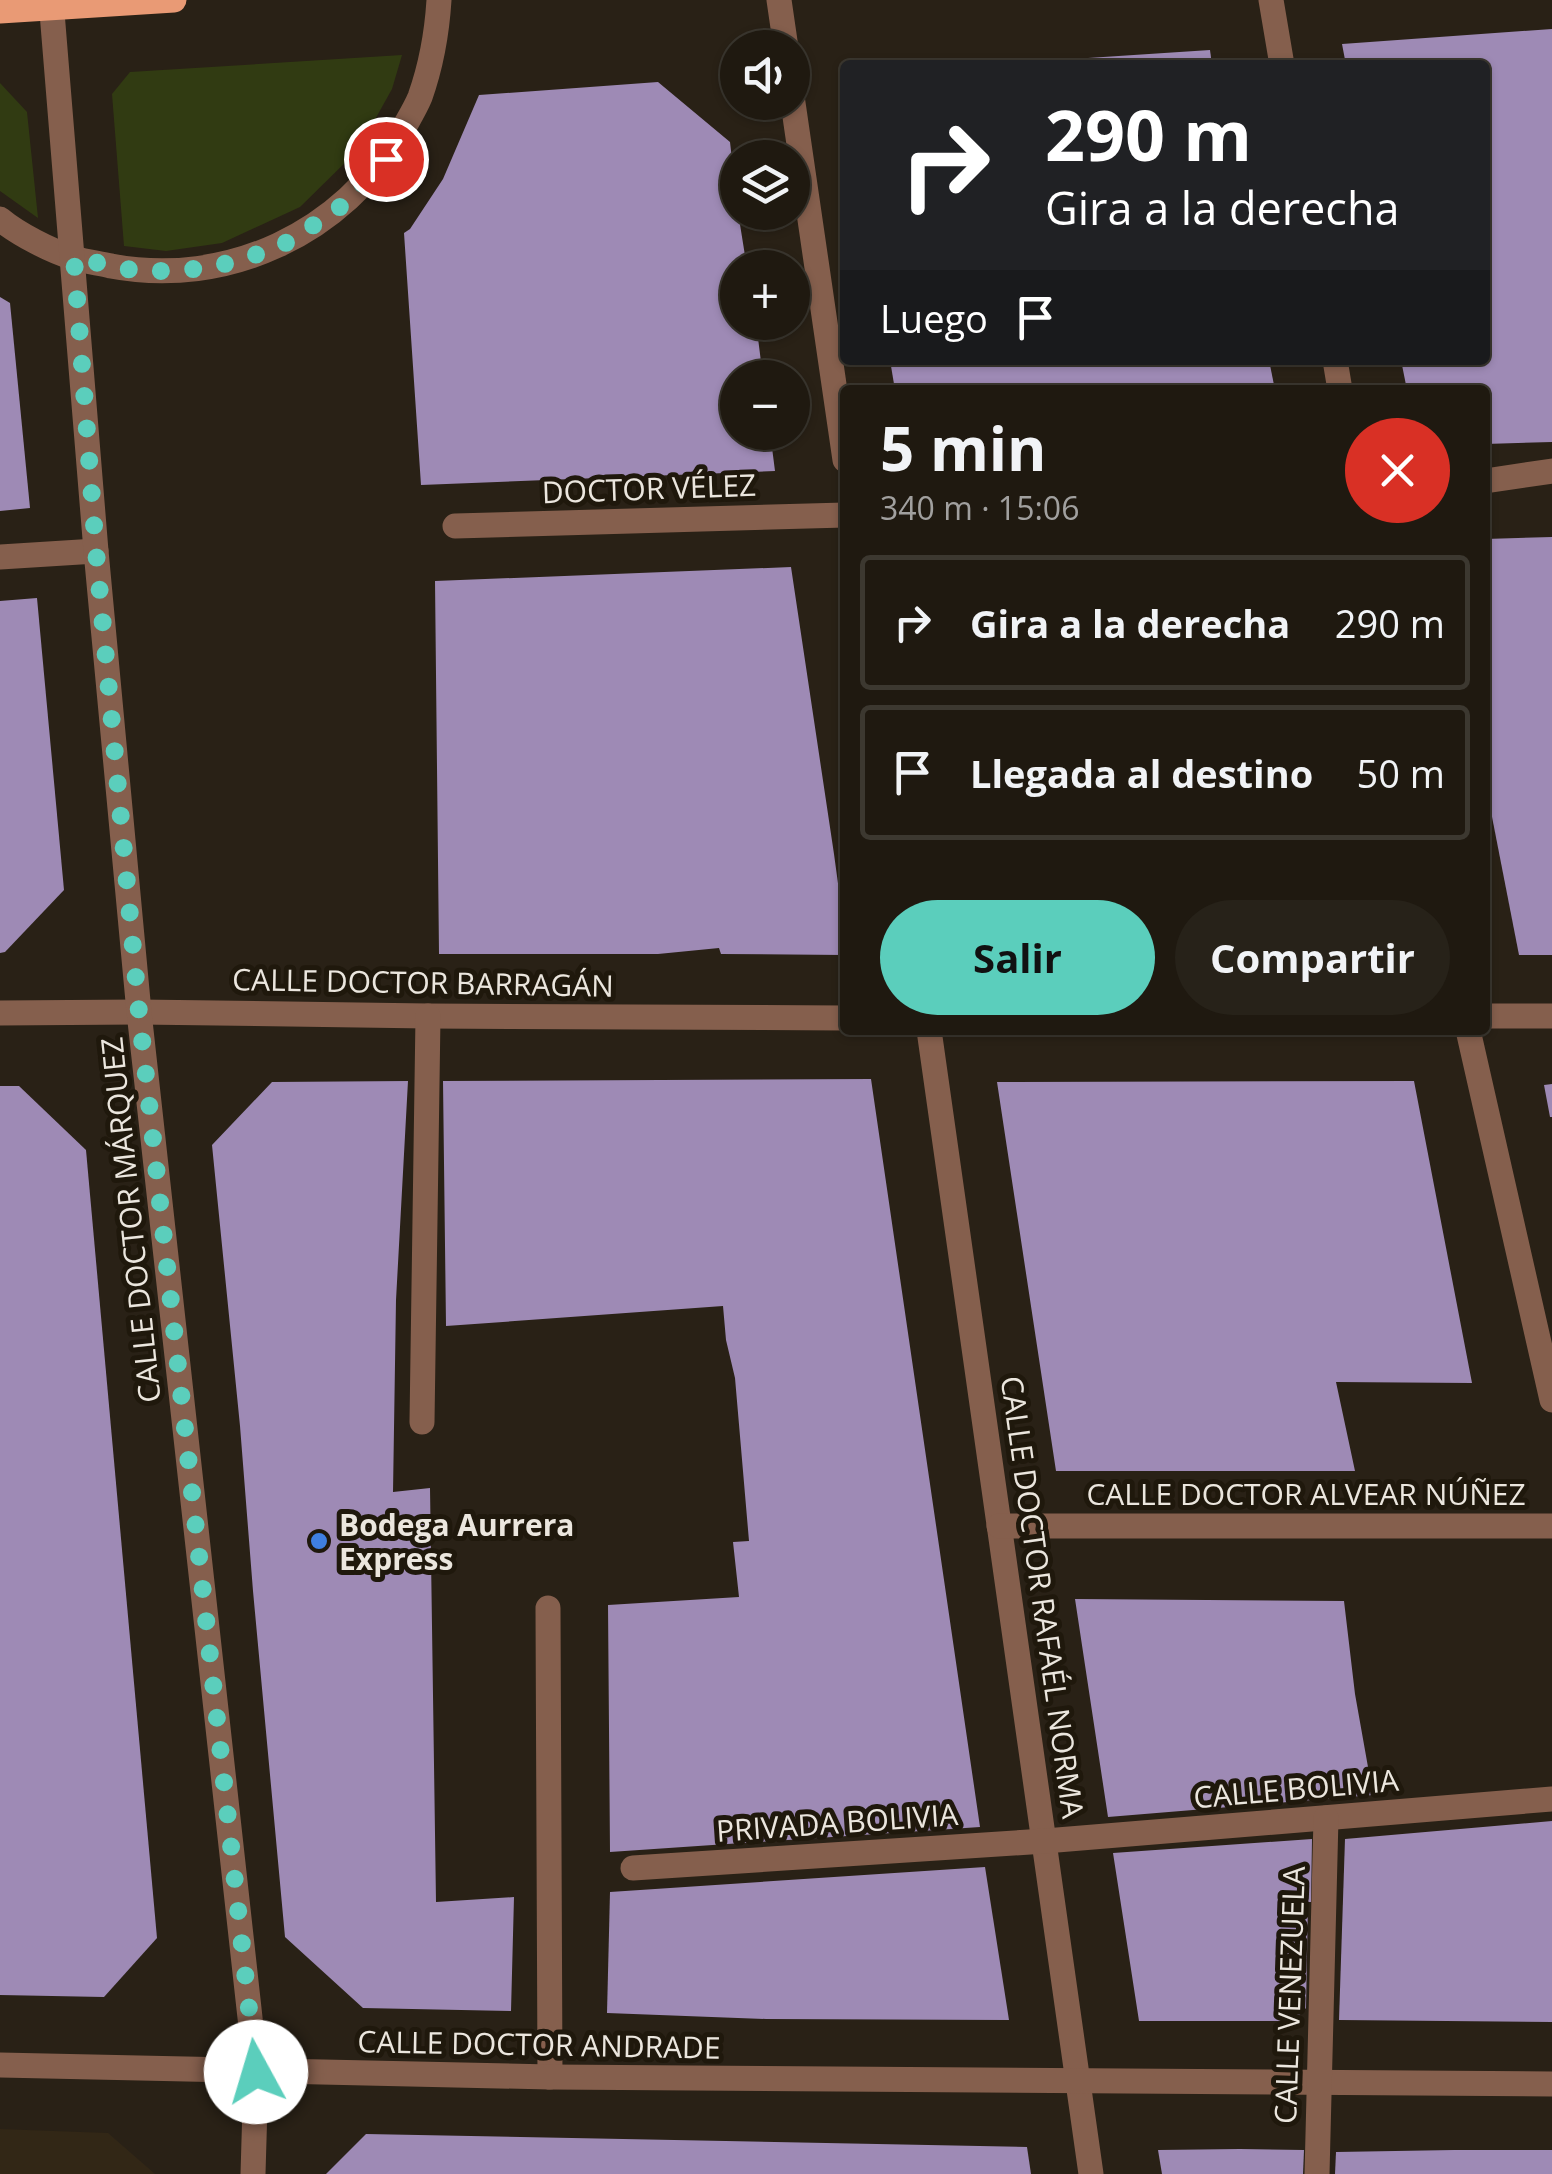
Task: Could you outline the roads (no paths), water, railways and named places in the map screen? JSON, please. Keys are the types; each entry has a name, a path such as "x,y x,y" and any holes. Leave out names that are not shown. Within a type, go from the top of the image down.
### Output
{"main road":[{"path":"0,10 51,4 174,0"}],"street":[{"path":"0,219 74,258 142,272 211,268 278,248 337,210 386,159 419,98 437,31 439,0"},
{"path":"779,0 783,30"},
{"path":"1271,0 1281,60"},
{"name":"CALLE DOCTOR MÁRQUEZ","path":"51,4 139,1012 256,2072 253,2174"},
{"path":"795,120 840,426"},
{"path":"1490,479 1552,470"},
{"name":"DOCTOR VÉLEZ","path":"455,526 840,515"},
{"path":"0,556 96,551"},
{"name":"CALLE DOCTOR BARRAGÁN","path":"0,1012 840,1018"},
{"path":"422,1422 428,1016"},
{"path":"1490,1016 1552,1016"},
{"name":"CALLE DOCTOR RAFAÉL NORMA","path":"929,1035 1091,2174"},
{"path":"1469,1035 1552,1400"},
{"name":"CALLE DOCTOR ALVEAR NÚÑEZ","path":"1000,1526 1552,1526"},
{"path":"548,1608 550,2078"},
{"name":"CALLE BOLIVIA","path":"1045,1841 1552,1799"},
{"name":"CALLE VENEZUELA","path":"1317,2174 1326,1818"},
{"name":"PRIVADA BOLIVIA","path":"633,1868 1045,1841"},
{"name":"CALLE DOCTOR ANDRADE","path":"0,2065 550,2078 1552,2084"}],"place":[{"name":"Bodega Aurrera Express","path":"319,1541"}]}
